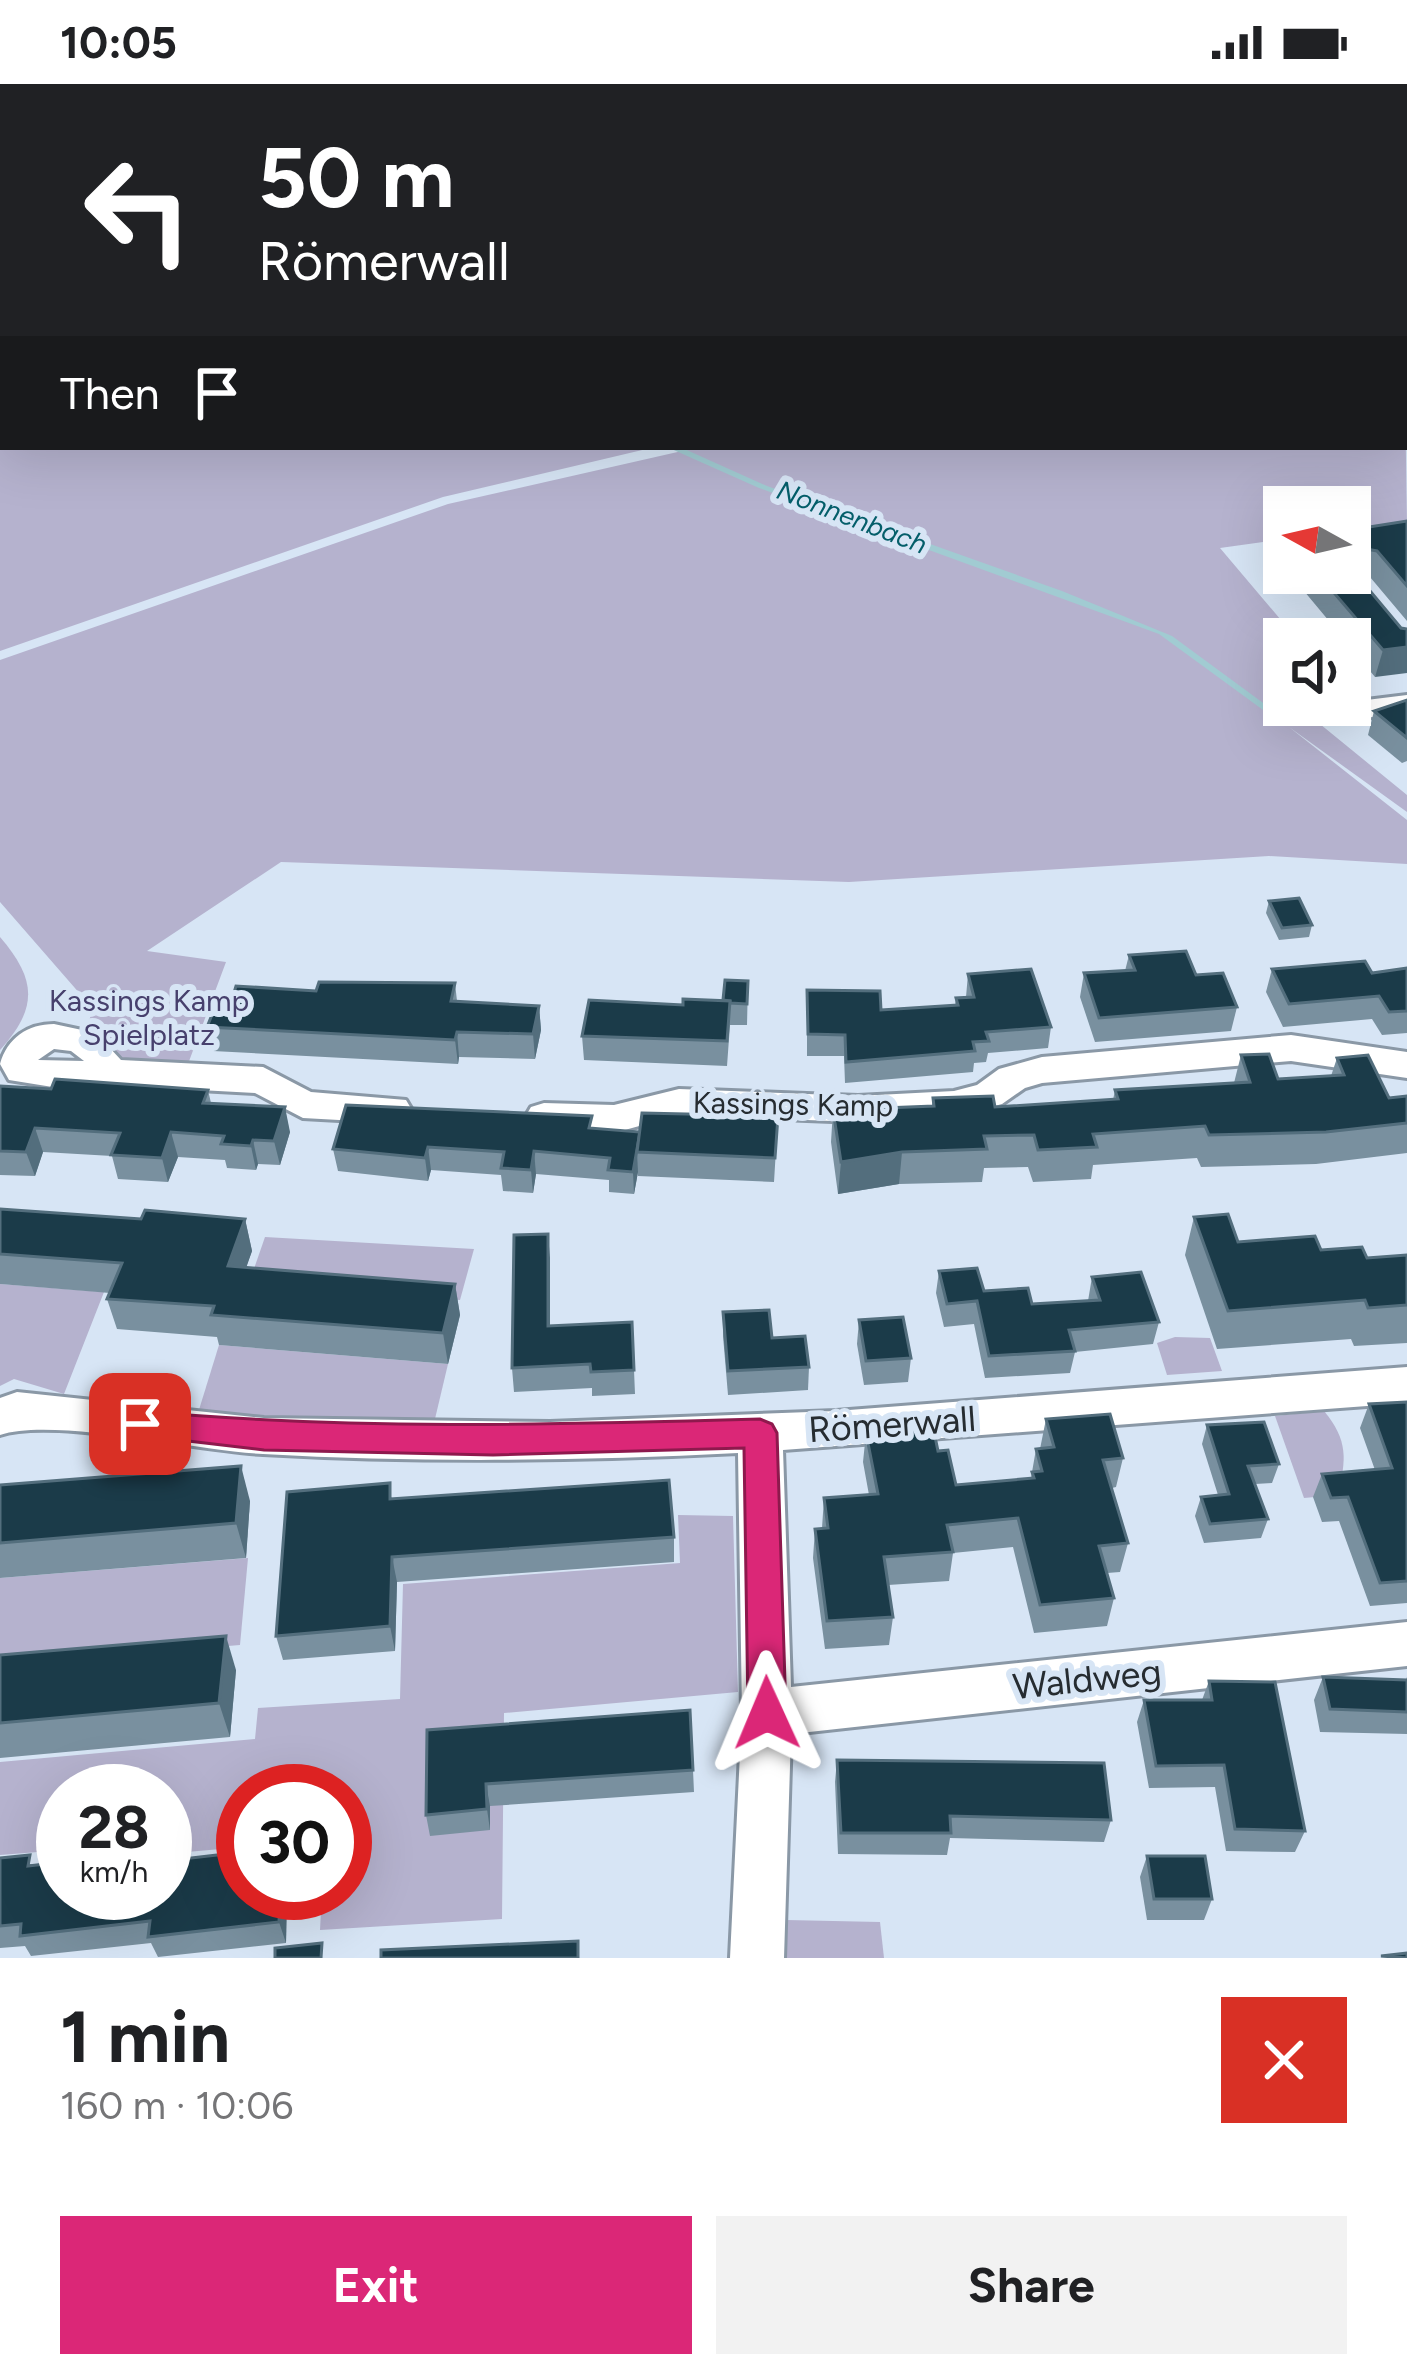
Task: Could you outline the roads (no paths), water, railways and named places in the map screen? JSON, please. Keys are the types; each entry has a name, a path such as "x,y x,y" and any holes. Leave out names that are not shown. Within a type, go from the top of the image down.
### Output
{"street":[{"path":"1371,708 1407,704"},
{"name":"Kassings Kamp","path":"516,1115 614,1119 679,1102 858,1108 954,1104 989,1095 1012,1078 1042,1070 1291,1048 1322,1049 1366,1064 1407,1065"},
{"path":"107,1072 263,1080 303,1105 429,1112"},
{"name":"Römerwall","path":"8,1413 264,1436 493,1441 760,1433 1407,1385"},
{"path":"757,1958 767,1713 760,1433"},
{"name":"Waldweg","path":"767,1713 1407,1644"}],"water":[{"name":"Nonnenbach","path":"674,450 687,450 767,486 1062,591 1172,636 1263,703 1263,710 1159,634 759,488"}],"park label":[{"name":"Kassings Kamp Spielplatz","path":"149,1017"}]}
